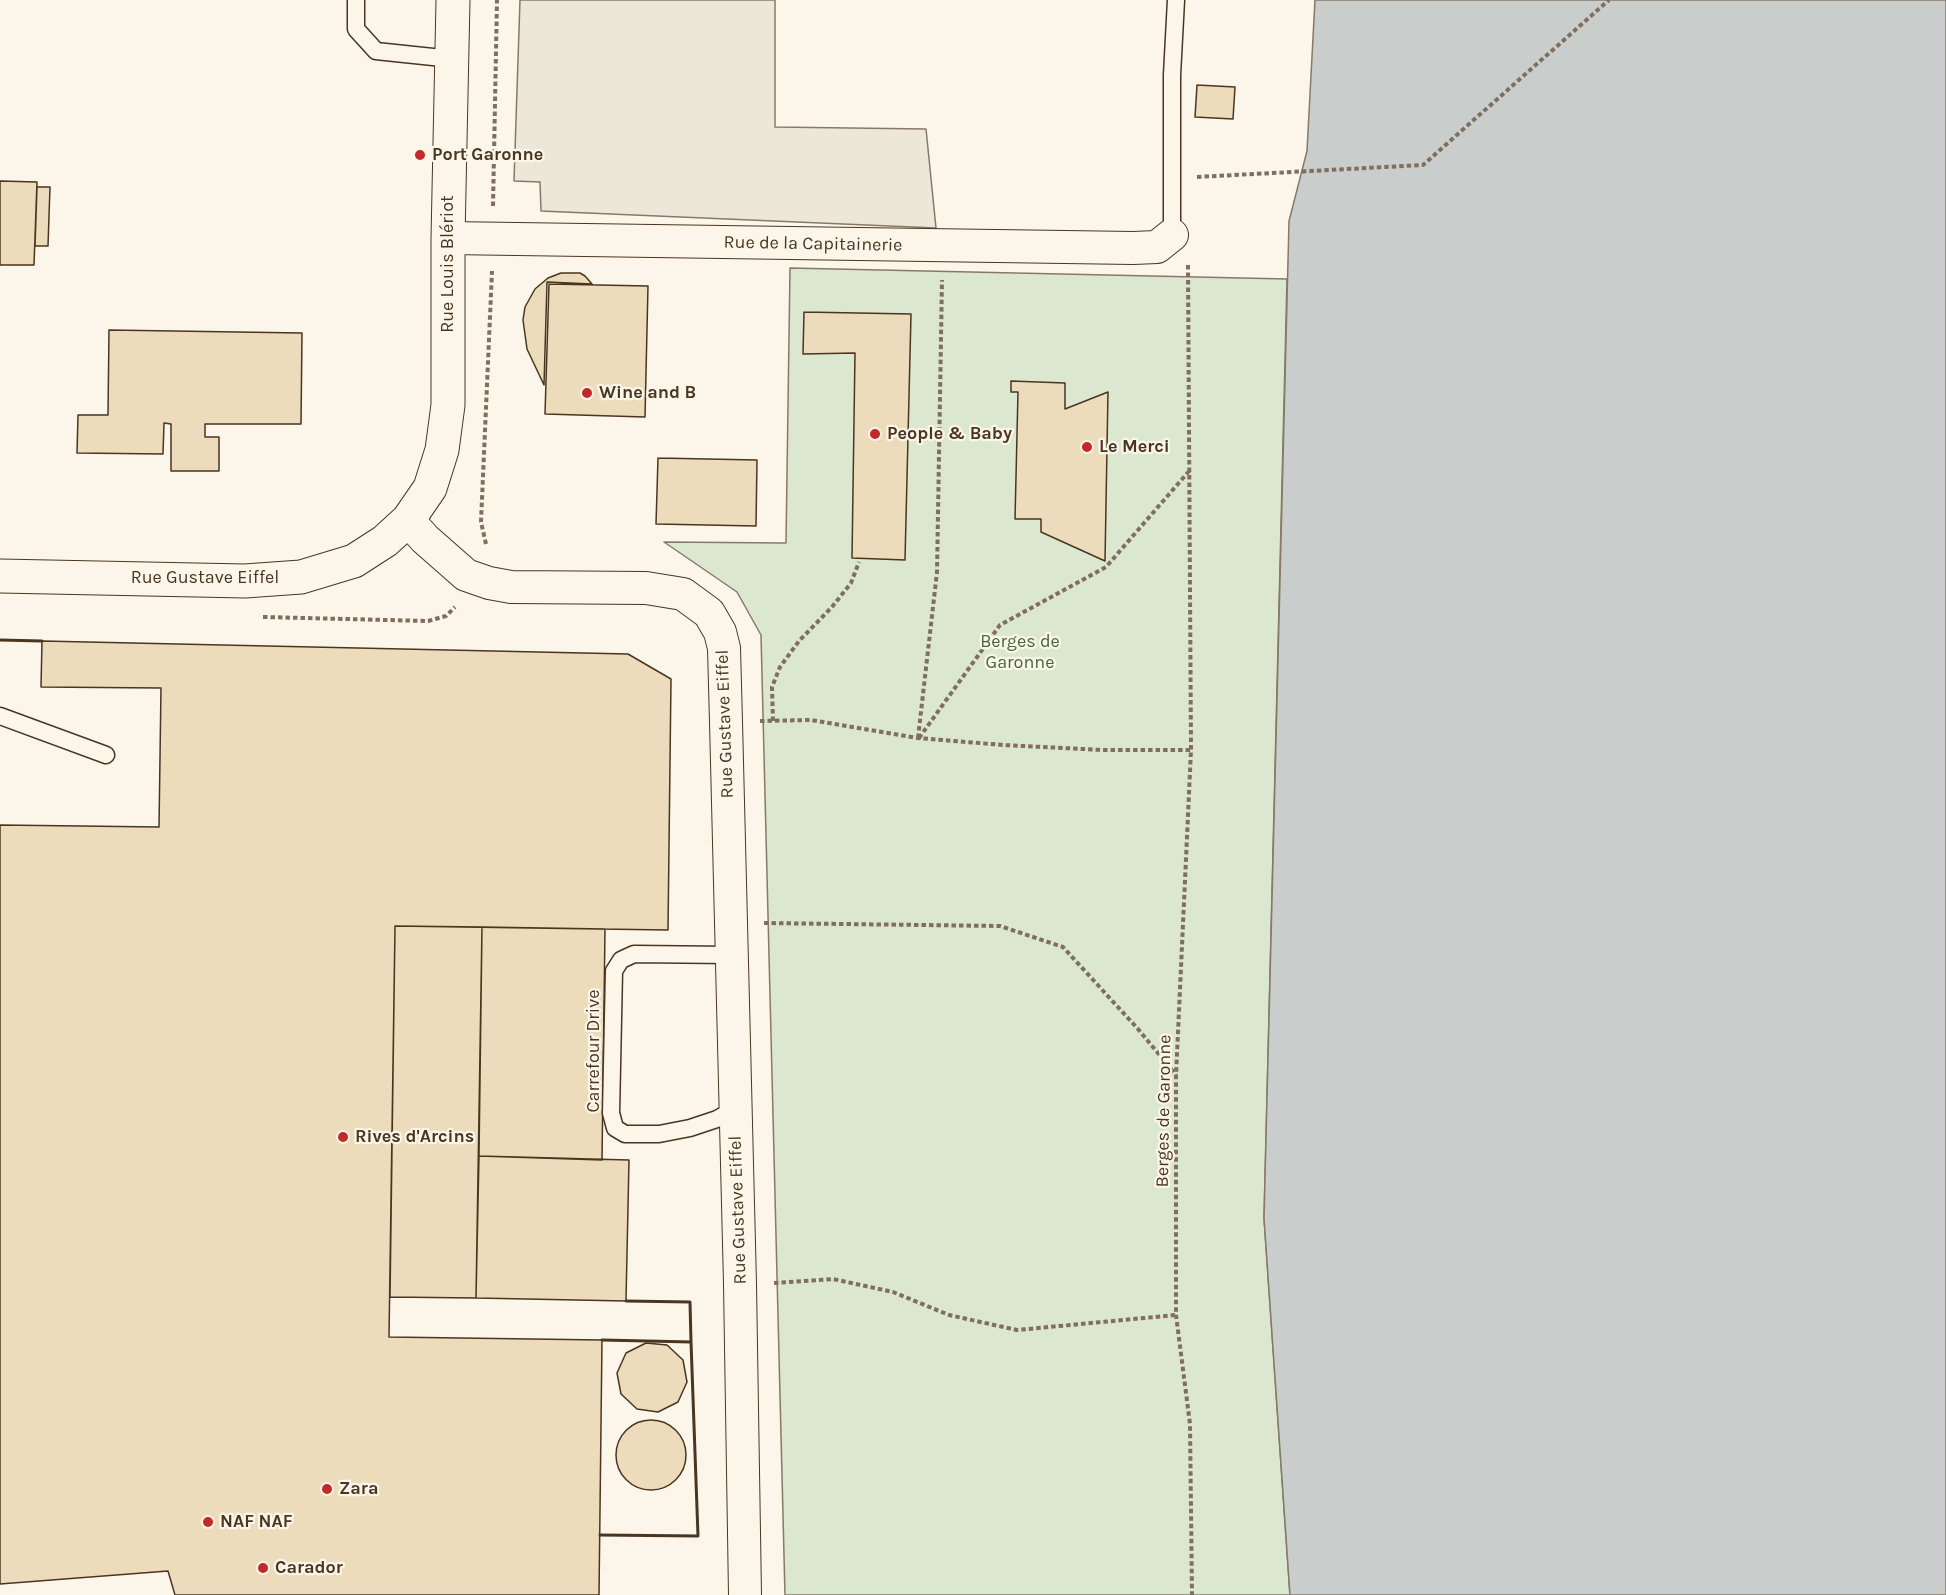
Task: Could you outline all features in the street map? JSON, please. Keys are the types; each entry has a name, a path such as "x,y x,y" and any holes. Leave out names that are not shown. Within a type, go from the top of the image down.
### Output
{"street":[{"name":"Rue Louis Blériot","path":"408,520 430,488 442,450 448,405 448,238 453,0"},
{"name":"Rue de la Capitainerie","path":"448,238 1158,248 1172,235"},
{"name":"Rue Gustave Eiffel","path":"0,576 245,581 301,577 354,561 385,542 408,520 425,539 466,576 511,587 646,588 683,594 709,613 720,632 724,648 746,1595"}],"lane":[{"path":"356,0 356,29 376,51 452,59"},
{"path":"1172,235 1172,75 1176,0"},
{"path":"0,716 106,755"},
{"name":"Carrefour Drive","path":"730,955 634,954 621,960 614,971 611,1113 615,1128 625,1134 659,1134 690,1128 717,1119 735,1109"}],"path":[{"path":"1172,178 1423,165 1609,0"},
{"name":"Berges de Garonne","path":"1172,235 1188,267 1191,750 1176,1076 1176,1315 1190,1424 1192,1595"},
{"path":"918,738 937,572 943,246"},
{"path":"918,738 1000,625 1106,567 1190,470"},
{"path":"773,721 772,687 780,667 799,641 832,608 851,583 859,562"},
{"path":"726,722 811,720 918,738 1103,750 1191,750"},
{"path":"731,923 1000,926 1063,947 1138,1029 1176,1076"},
{"path":"740,1284 833,1279 893,1292 949,1316 1017,1330 1176,1315"}],"green space":[{"name":"Berges de Garonne","path":"790,268 1287,279 1264,1218 1290,1595 785,1595 761,635 737,592 664,542 786,543"}],"shaded area":[{"path":"520,0 775,0 775,127 926,129 936,228 541,211 540,182 514,181"},
{"path":"1315,0 1946,0 1946,1595 1290,1595 1264,1218 1289,221 1307,151"}],"building":[{"path":"1197,85 1235,87 1233,119 1195,117"},
{"path":"0,181 37,182 34,265 0,265"},
{"path":"37,187 50,187 48,246 35,246"},
{"path":"561,273 580,273 592,284 547,282 544,385 527,349 523,320 525,307 535,289 548,278"},
{"path":"549,284 648,286 645,417 545,414"},
{"path":"804,312 911,314 905,560 852,558 855,353 803,354"},
{"path":"109,330 302,333 301,424 205,424 205,437 219,437 219,471 171,471 171,424 164,423 163,454 77,453 78,415 108,415"},
{"path":"1011,381 1065,383 1065,409 1108,392 1105,561 1041,532 1041,519 1015,519 1018,392 1011,392"},
{"path":"658,458 757,460 756,526 656,524"},
{"name":"Rives d'Arcins","path":"42,641 628,654 671,679 668,930 395,926 389,1337 602,1340 599,1595 175,1595 168,1571 0,1584 0,825 159,827 161,688 41,687"},
{"path":"395,926 482,927 476,1298 390,1297"},
{"path":"482,927 605,929 602,1160 479,1156"},
{"path":"479,1156 629,1160 626,1301 476,1298"},
{"path":"646,1343 667,1345 683,1360 687,1382 678,1402 658,1412 637,1409 621,1394 617,1373 626,1353"},
{"path":"651,1420 664,1423 676,1430 683,1442 686,1455 683,1468 676,1480 664,1487 651,1490 638,1487 626,1480 619,1468 616,1455 619,1442 626,1430 638,1423"}],"wall":[{"path":"0,640 42,641"},
{"path":"602,1340 691,1342 690,1302 626,1301"},
{"path":"600,1535 698,1536 691,1342"}],"place":[{"name":"Port Garonne","path":"420,155"},
{"name":"Wine and B","path":"587,393"},
{"name":"People & Baby","path":"875,434"},
{"name":"Le Merci","path":"1087,447"},
{"name":"Rives d'Arcins","path":"343,1137"},
{"name":"Zara","path":"327,1489"},
{"name":"NAF NAF","path":"208,1522"},
{"name":"Carador","path":"263,1568"}]}
